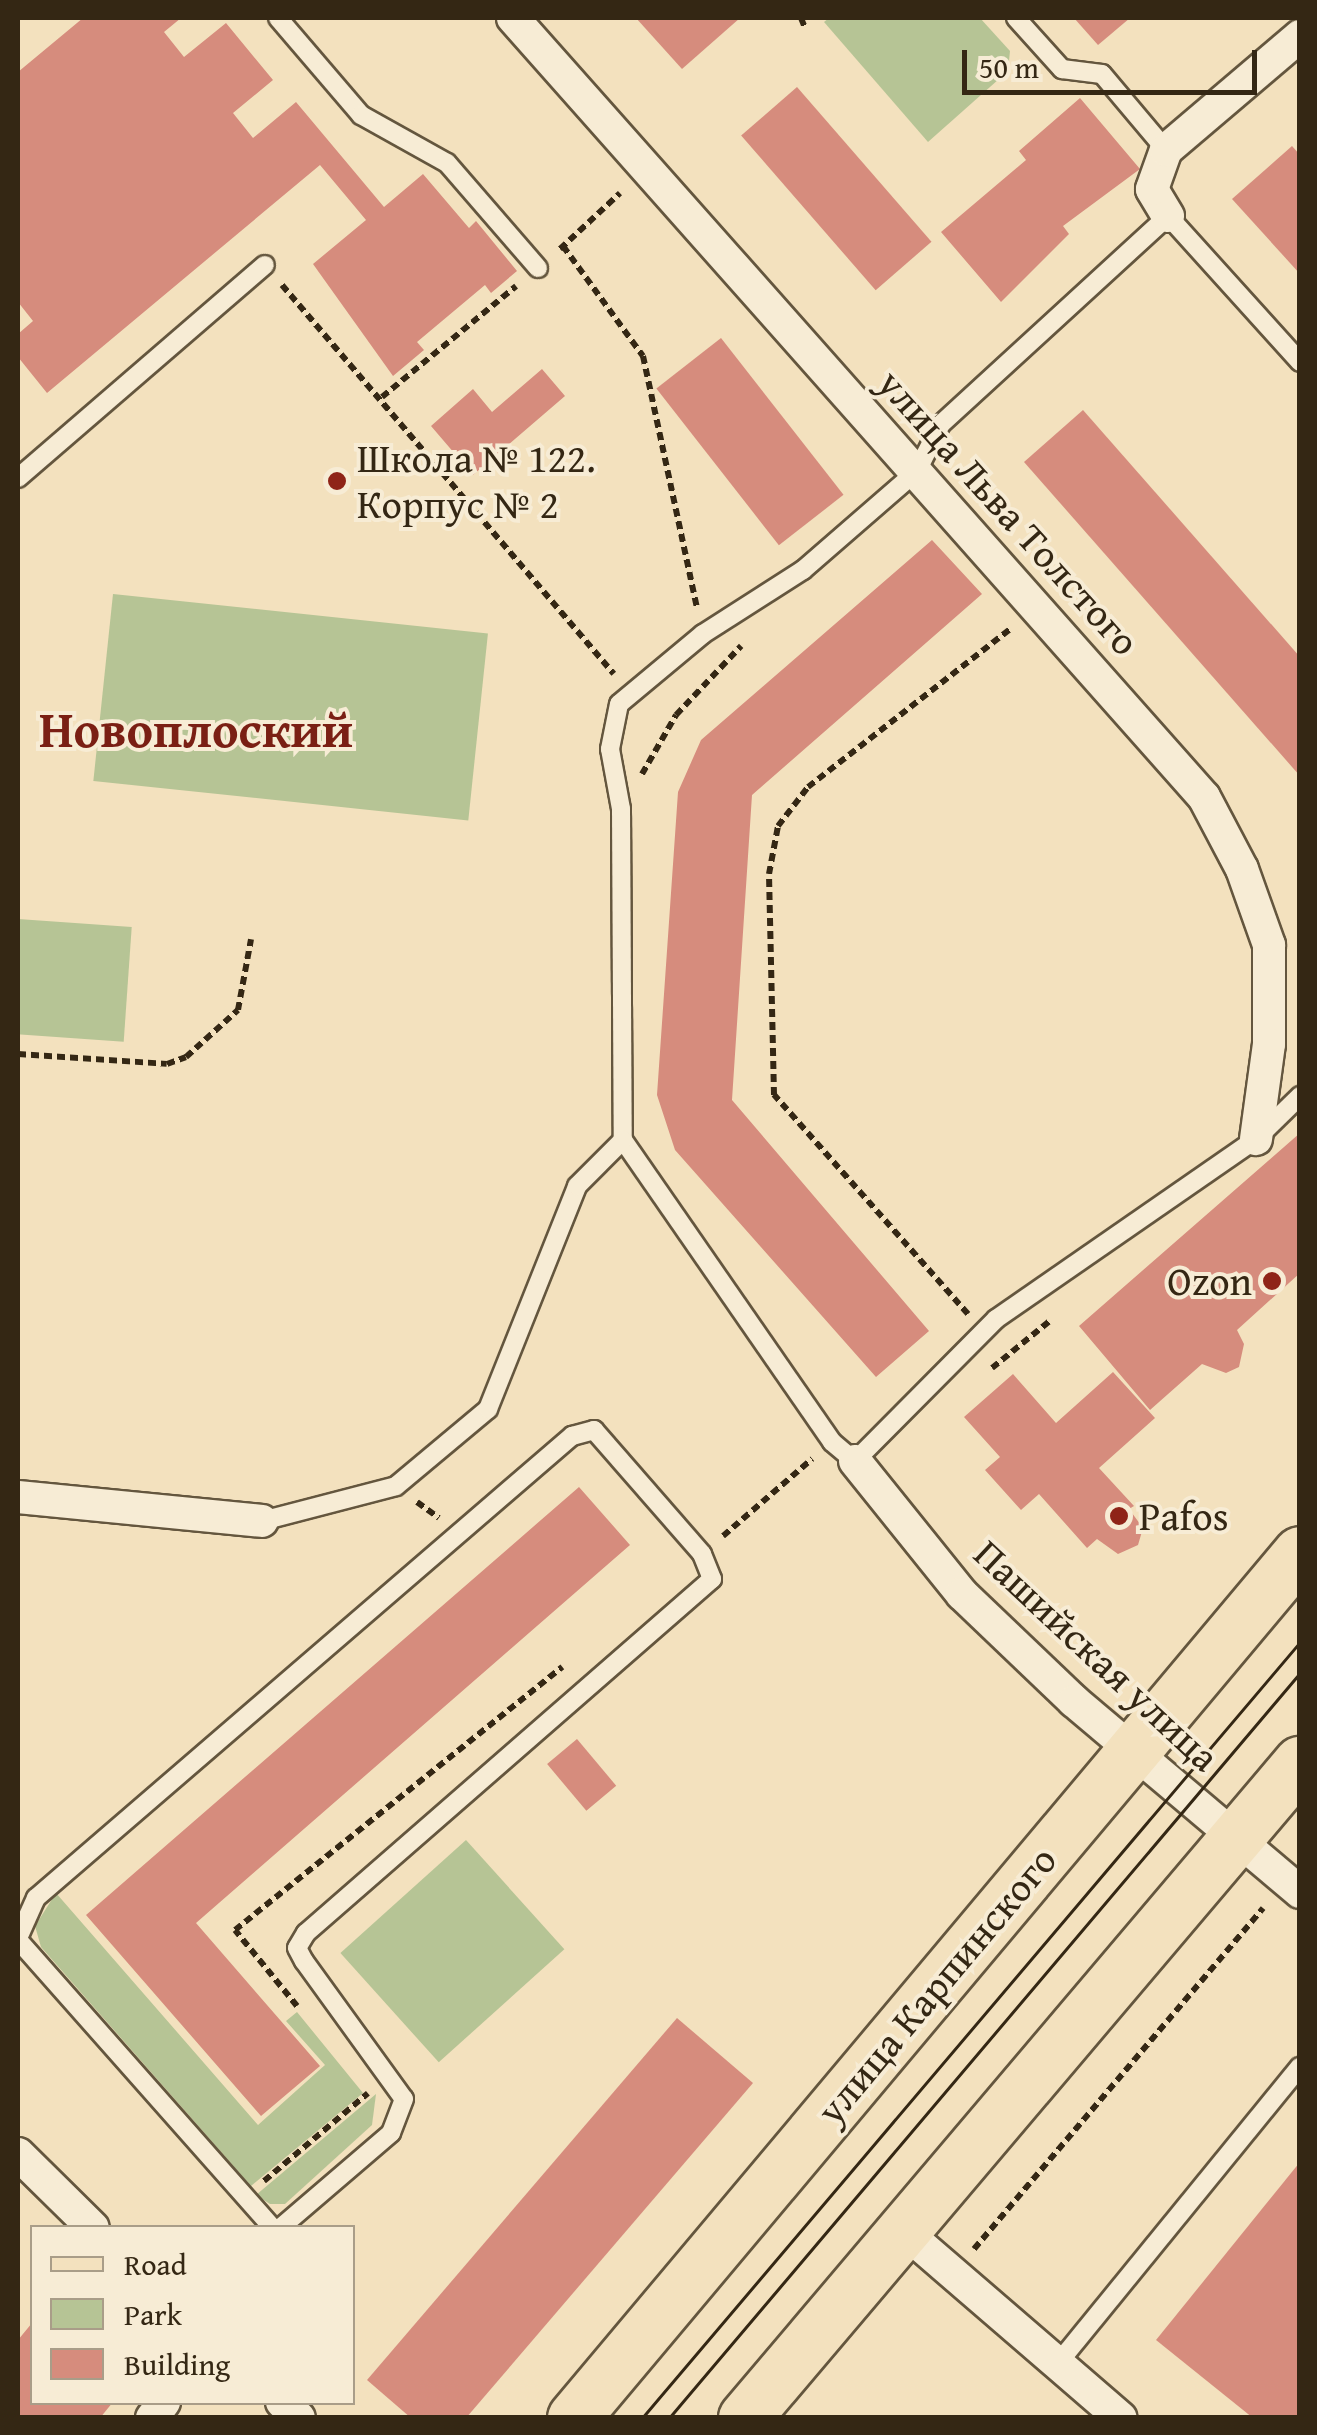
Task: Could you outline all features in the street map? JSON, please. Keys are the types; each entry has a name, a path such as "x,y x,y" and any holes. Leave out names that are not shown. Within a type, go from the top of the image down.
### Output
{"main road":[{"name":"улица Карпинского","path":"574,2418 1300,1553"},
{"path":"744,2418 1300,1763"}],"street":[{"name":"улица Льва Толстого","path":"514,18 1204,797 1242,869 1269,945 1268,1044 1256,1139"},
{"path":"1168,216 1152,188 1166,150 1291,31"},
{"name":"Пашийская улица","path":"855,1461 962,1594 1234,1840 1293,1886"},
{"path":"18,1497 262,1521"},
{"path":"18,2154 90,2225"},
{"path":"904,2230 1120,2418"}],"lane":[{"path":"278,18 361,115 448,163 538,268"},
{"path":"1016,18 1062,70 1102,74 1166,150"},
{"path":"1300,362 1168,216 941,424 917,471 803,570 703,634 619,704 610,749 621,809 624,1140 832,1442 855,1461 983,1331 1256,1139 1300,1096"},
{"path":"18,478 265,266"},
{"path":"262,1521 396,1486 488,1408 577,1186 624,1140"},
{"path":"273,2225 18,1939 36,1898 572,1436 594,1430 702,1554 712,1579 306,1933 298,1948 304,1961 404,2099 392,2133 280,2225"},
{"path":"1059,2362 1300,2067"}],"path":[{"path":"801,18 804,28"},
{"path":"382,397 538,268 610,202"},
{"path":"563,246 643,356 703,634"},
{"path":"265,266 614,668 619,704"},
{"path":"983,1331 774,1094 769,874 778,826 808,787 1038,607"},
{"path":"621,809 676,715 750,638"},
{"path":"18,1054 166,1064 186,1057 238,1010 251,939"},
{"path":"396,1486 460,1532"},
{"path":"954,2274 1293,1886"}],"green space":[{"path":"829,18 980,18 1010,51 1008,71 928,142 824,22"},
{"path":"113,594 488,633 468,820 93,781"},
{"path":"18,919 132,927 124,1042 18,1034"},
{"path":"466,1840 564,1949 439,2062 340,1953"},
{"path":"56,1893 258,2125 325,2065 286,2021 297,2012 363,2093 251,2186 41,1947 35,1926"},
{"path":"376,2094 372,2125 285,2204 270,2204 256,2195"}],"building":[{"path":"83,18 181,18 164,32 184,57 226,23 273,80 233,113 253,138 296,102 384,207 423,174 469,228 476,221 517,271 491,293 485,285 417,342 424,350 393,376 313,264 366,220 320,165 47,393 18,357 18,334 33,321 18,302 18,72"},
{"path":"636,18 740,18 682,69"},
{"path":"1074,18 1130,18 1098,45"},
{"path":"797,87 931,242 876,290 741,136"},
{"path":"1080,98 1140,169 1063,226 1069,234 1001,302 941,232 1026,160 1019,151"},
{"path":"1292,146 1300,155 1300,274 1232,199"},
{"path":"721,338 844,495 779,545 656,388"},
{"path":"542,369 565,396 473,475 431,426 473,389 492,412"},
{"path":"1083,410 1300,657 1300,776 1024,462"},
{"path":"932,540 982,594 752,795 732,1100 929,1331 876,1377 675,1150 657,1095 678,792 701,740"},
{"path":"1300,1133 1300,1273 1237,1330 1244,1344 1239,1367 1226,1373 1202,1364 1150,1410 1079,1326"},
{"path":"1113,1372 1155,1418 1099,1468 1134,1506 1129,1509 1143,1528 1138,1545 1118,1554 1097,1539 1087,1548 1039,1494 1021,1510 985,1470 1000,1457 964,1417 1013,1374 1056,1423"},
{"path":"579,1487 630,1545 196,1923 320,2066 261,2116 86,1915"},
{"path":"577,1739 616,1786 586,1811 547,1764"},
{"path":"677,2018 753,2083 466,2418 411,2418 367,2380"},
{"path":"1300,2162 1300,2418 1253,2418 1156,2340"},
{"path":"30,2325 30,2405 111,2405 100,2418 18,2418 18,2340"}],"tram line":[{"path":"642,2418 1300,1642"},
{"path":"669,2418 1300,1673"}],"place":[{"name":"Школа № 122. Корпус № 2","path":"337,481"},
{"name":"Ozon","path":"1272,1281"},
{"name":"Pafos","path":"1119,1516"}],"district":[{"name":"Новоплоский","path":"196,729"}]}
